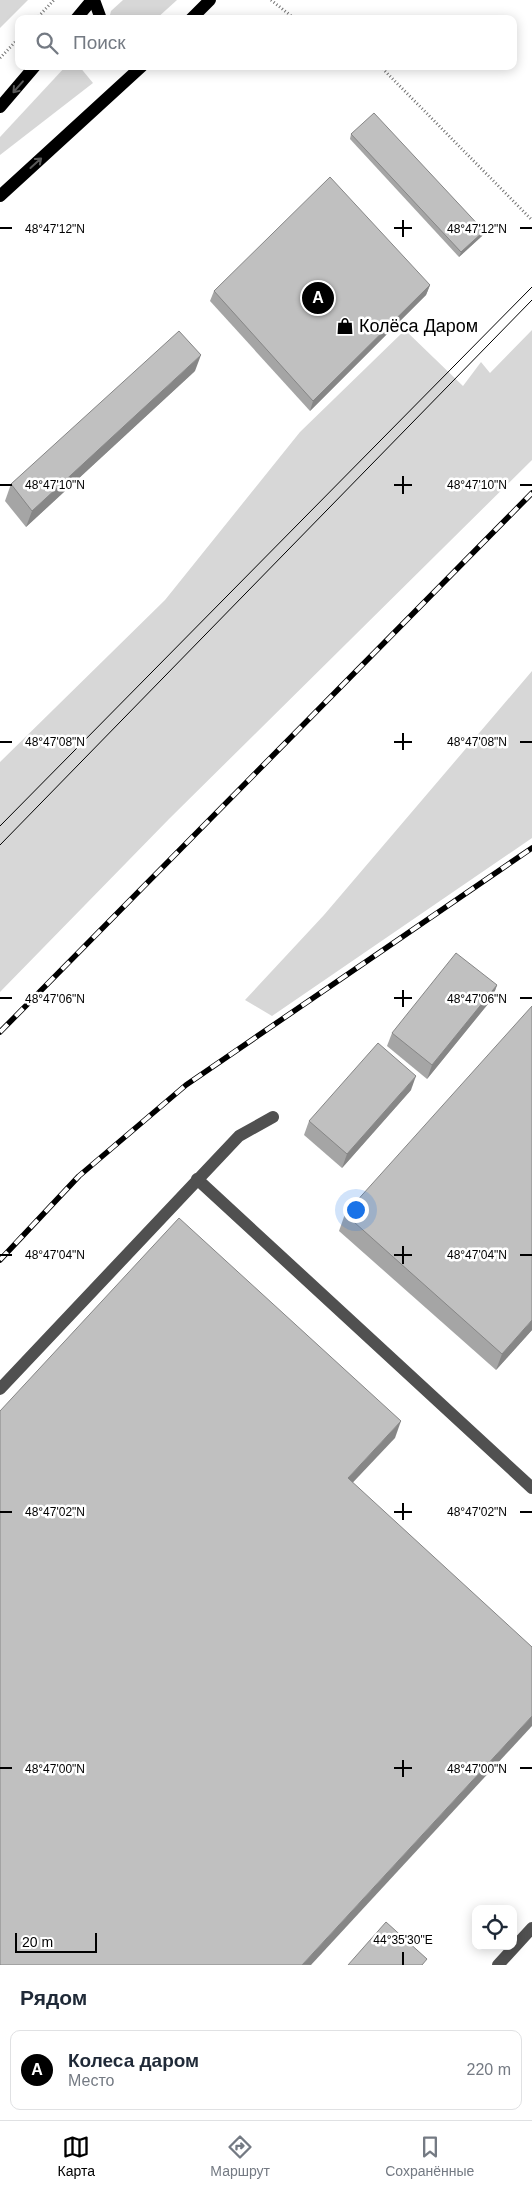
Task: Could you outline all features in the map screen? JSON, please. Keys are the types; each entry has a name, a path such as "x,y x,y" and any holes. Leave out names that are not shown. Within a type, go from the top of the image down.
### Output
{"main road":[{"path":"80,15 93,0 99,15"},
{"path":"195,15 210,0"},
{"path":"0,107 32,70"},
{"path":"0,196 138,70"}],"street":[{"path":"0,1389 196,1179 239,1136 273,1118"},
{"path":"196,1179 532,1488"},
{"path":"498,1965 532,1928"}],"path":[{"path":"40,15 54,0"},
{"path":"271,0 289,15"},
{"path":"0,58 15,42"},
{"path":"384,70 532,220"}],"shaded area":[{"path":"0,0 28,0 0,28"},
{"path":"123,0 177,0 160,15 110,15 111,11"},
{"path":"62,70 82,70 93,83 0,155 0,137"},
{"path":"405,330 463,386 481,362 490,373 532,330 532,460 169,819 0,992 0,762 165,600 300,432"},
{"path":"532,671 532,838 272,1016 245,1000 324,915"}],"building":[{"path":"374,113 484,231 461,252 351,134"},
{"path":"330,177 430,285 313,401 214,291"},
{"path":"179,331 201,355 32,511 11,484"},
{"path":"456,953 497,985 432,1065 392,1033"},
{"path":"532,1006 532,1320 502,1354 345,1214"},
{"path":"378,1043 416,1076 347,1154 309,1121"},
{"path":"179,1218 401,1421 348,1478 532,1647 532,1716 302,1965 0,1965 0,1411"},
{"path":"386,1922 427,1959 422,1965 348,1965"}],"tram line":[{"path":"0,826 532,287"},
{"path":"0,845 532,300"}],"railway":[{"path":"0,1032 532,493"},
{"path":"0,1260 79,1176 186,1085 532,848"}],"place":[{"name":"Колеса даром","path":"318,298"},
{"name":"Колёса Даром","path":"345,326"}]}
